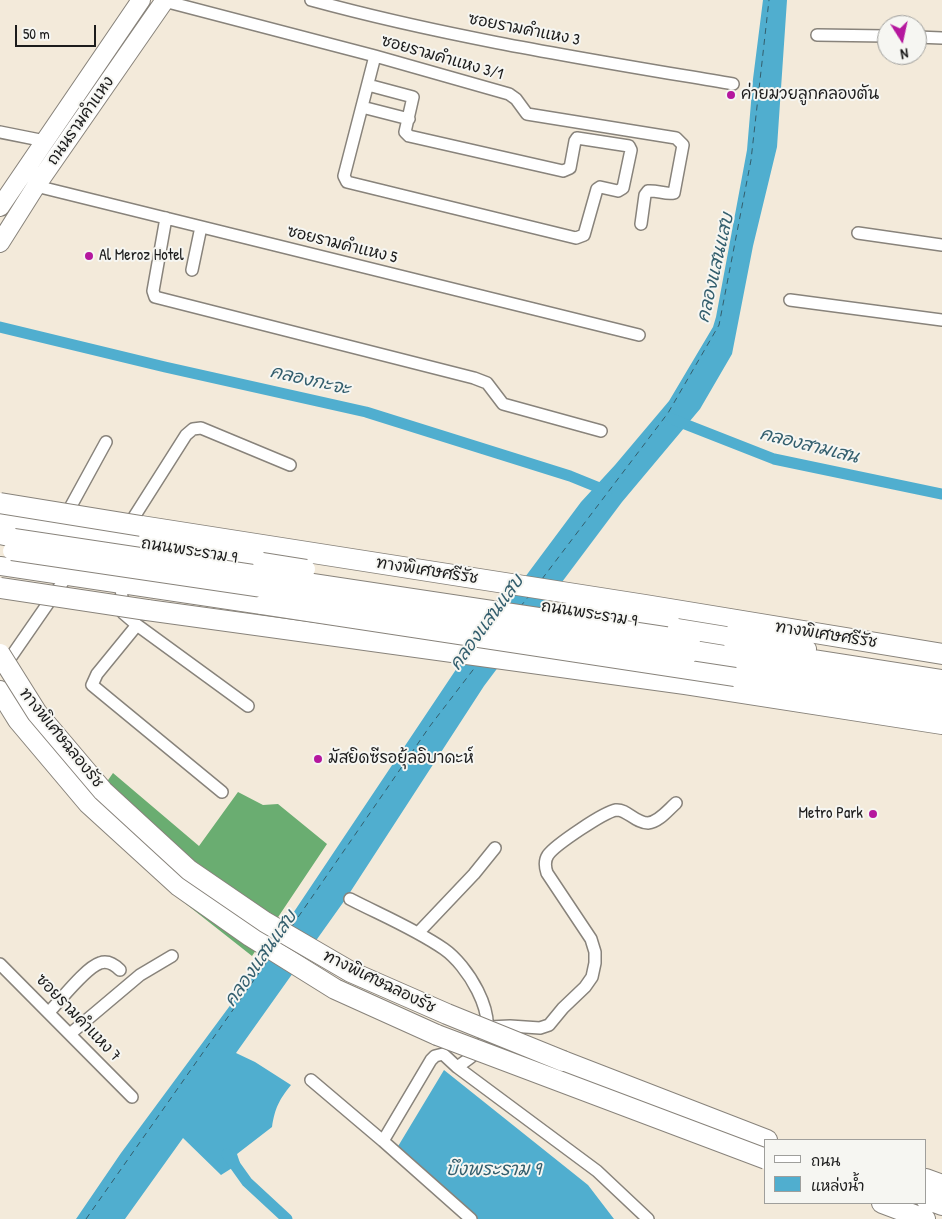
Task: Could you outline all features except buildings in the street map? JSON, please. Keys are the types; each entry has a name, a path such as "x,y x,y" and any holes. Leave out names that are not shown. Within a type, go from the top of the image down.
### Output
{"highway":[{"name":"ทางพิเศษศรีรัช","path":"0,503 644,605 941,658"},
{"path":"0,588 684,684 942,724"},
{"name":"ทางพิเศษฉลองรัช","path":"0,654 37,713 103,791 189,870 265,922 351,972 447,1014 765,1139"},
{"name":"ทางพิเศษฉลองรัช","path":"0,692 18,720 88,803 179,886 250,936 335,989 437,1035 764,1158"},
{"path":"927,1179 942,1185"},
{"path":"927,1199 942,1205"},
{"path":"885,1204 926,1219"}],"main road":[{"name":"ถนนรามคำแหง","path":"0,207 141,0"},
{"name":"ถนนรามคำแหง","path":"0,242 61,149 164,0"},
{"path":"45,140 61,149"},
{"name":"ถนนพระราม 9","path":"0,520 807,649 941,658"},
{"name":"ถนนพระราม 9","path":"0,536 942,679"},
{"name":"ถนนพระราม 9","path":"0,549 434,613 942,694"},
{"path":"0,566 942,709"},
{"path":"799,687 748,691 677,682 570,664 560,658 555,644 556,627 562,614 582,606 752,632 807,649"}],"street":[{"name":"ซอยรามคำแหง 3/1","path":"164,0 509,94 516,99 527,114 676,138 683,145 674,193 670,194 656,190 648,191 645,195 641,224"},
{"name":"ซอยรามคำแหง 3","path":"311,0 531,50 733,84"},
{"path":"817,35 877,36"},
{"path":"927,37 942,38"},
{"path":"368,85 413,97 405,132 408,136 563,171 570,168 578,138 628,146 632,150 623,188 620,191 597,189 584,234 576,238 347,182 344,176 375,56"},
{"path":"362,107 408,119"},
{"path":"0,132 45,140"},
{"name":"ซอยรามคำแหง 5","path":"36,186 640,335"},
{"path":"166,218 153,291 155,297 474,378 487,383 503,404 601,431"},
{"path":"192,270 201,227"},
{"path":"858,233 942,245"},
{"path":"790,300 942,320"},
{"path":"120,539 186,435 193,430 201,428 290,465"},
{"path":"58,530 106,442"},
{"path":"0,673 67,576"},
{"path":"121,584 123,613 248,706"},
{"path":"137,625 97,674 92,685 222,792"},
{"path":"487,1028 510,1026 540,1028 549,1025 592,977 595,952 591,939 547,873 545,867 548,855 601,816 617,810 626,812 640,822 648,823 658,820 676,803"},
{"path":"418,933 474,874 495,848"},
{"path":"350,899 418,933 445,949 464,969 483,1003 487,1028 481,1048 457,1067"},
{"path":"70,1034 140,975 172,956"},
{"path":"49,1012 86,972 99,963 114,964 120,970"},
{"name":"ซอยรามคำแหง 7","path":"0,964 132,1097"},
{"path":"383,1141 433,1057 443,1054 457,1067 597,1171 648,1219"},
{"path":"311,1080 471,1219"}],"green space":[{"path":"113,773 199,846 238,792 263,805 278,804 327,844 252,956 167,889 85,813"}],"water":[{"path":"763,0 787,0 777,147 753,246 732,354 700,409 622,502 484,686 347,897 236,1053 255,1062 291,1085 278,1104 272,1127 237,1154 240,1163 221,1175 183,1138 125,1219 76,1219 121,1153 243,988 455,671 581,502 669,401 713,327 747,150 753,79"},
{"name":"บึงพระราม 9","path":"444,1070 588,1185 614,1219 478,1219 397,1148"}],"waterway":[{"name":"คลองกะจะ","path":"0,327 165,367 366,412 570,476 607,491"},
{"name":"คลองสามเสน","path":"672,419 774,459 942,494"},
{"path":"227,1154 247,1182 287,1219"}],"ferry route":[{"path":"542,579 668,413 719,325 751,160 769,0"},
{"path":"520,607 529,596"},
{"path":"292,926 430,726 476,666"},
{"path":"86,1219 268,960"}],"place":[{"name":"ค่ายมวยลูกคลองตัน","path":"731,95"},
{"name":"Al Meroz Hotel","path":"89,256"},
{"name":"มัสยิดซีรอยุ้ลอิบาดะห์","path":"318,759"},
{"name":"Metro Park","path":"873,814"}],"water label":[{"name":"คลองแสนแสบ","path":"716,268"},
{"name":"คลองแสนแสบ","path":"487,623"},
{"name":"คลองแสนแสบ","path":"261,959"}]}
